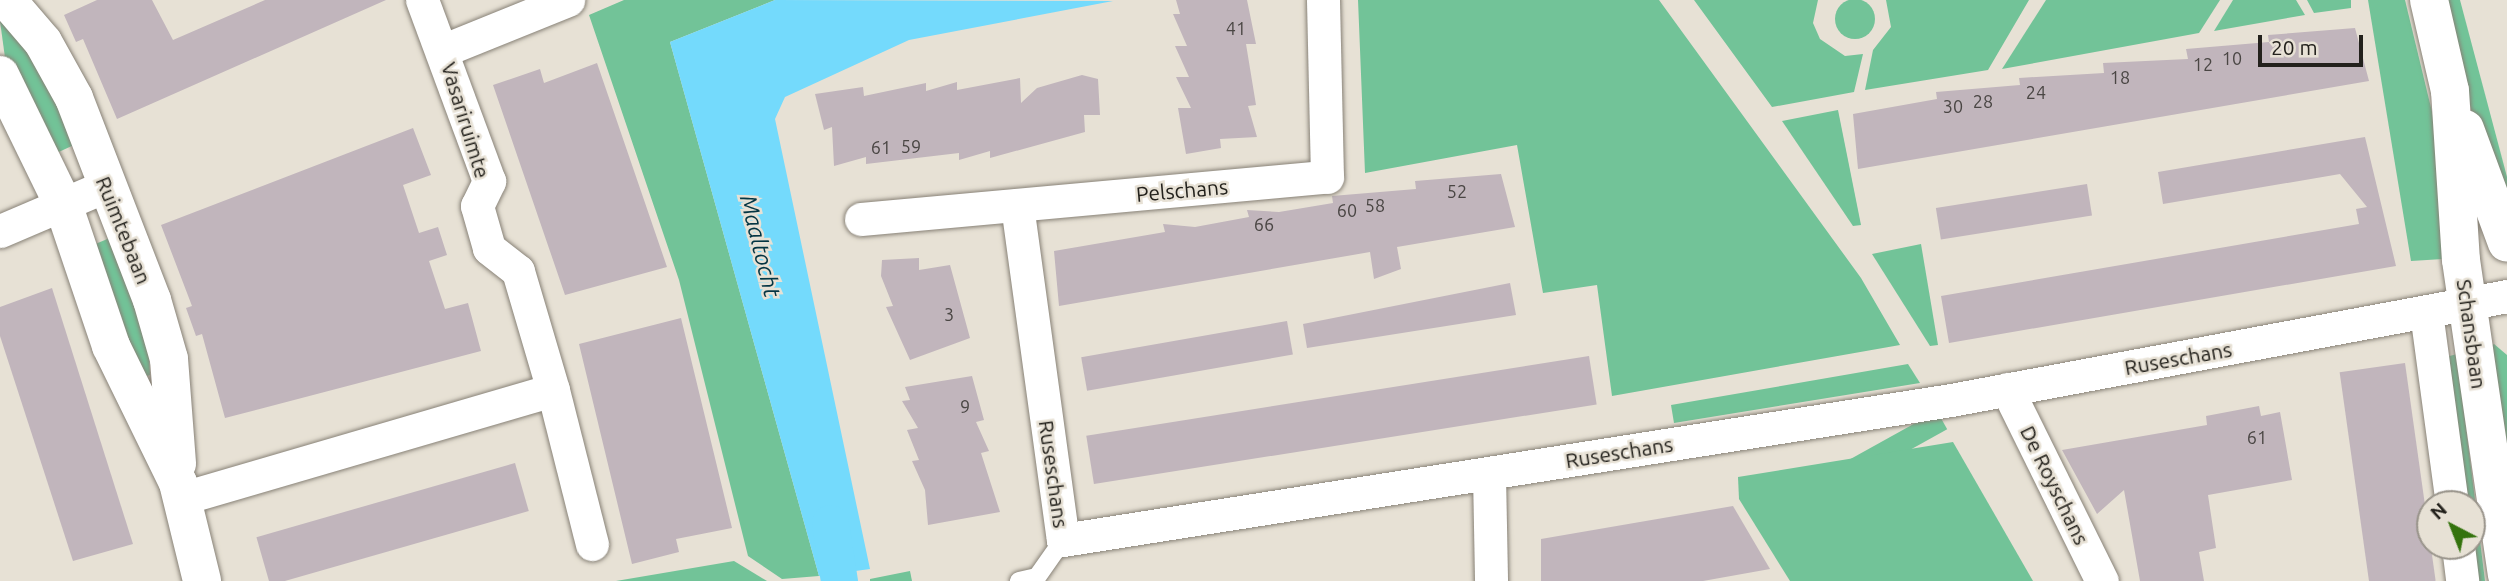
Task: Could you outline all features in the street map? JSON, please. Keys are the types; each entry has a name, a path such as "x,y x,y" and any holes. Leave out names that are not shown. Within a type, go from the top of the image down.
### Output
{"street":[{"name":"Ruimtebaan","path":"7,0 43,42 74,98 108,185 169,359 180,491 202,581"},
{"name":"Vasariruimte","path":"422,0 444,50 489,181 477,206 482,229 488,248 518,271 553,390 592,544"},
{"path":"444,50 568,0"},
{"name":"Pelschans","path":"862,219 1327,177 1323,0"},
{"name":"Schansbaan","path":"2429,0 2451,91 2507,243"},
{"name":"Ruimtebaan","path":"0,75 63,204 111,346 180,491"},
{"name":"Schansbaan","path":"2451,91 2468,304 2507,575"},
{"path":"0,231 108,185"},
{"name":"Ruseschans","path":"1017,205 1063,540 1489,474 2007,389 2507,296"},
{"name":"Schansbaan","path":"2426,312 2450,490"},
{"name":"De Royschans","path":"2007,389 2102,581"},
{"path":"180,491 553,390"},
{"path":"1489,474 1491,581"},
{"path":"2460,560 2462,581"}],"lane":[{"path":"1019,581 1037,578 1063,540"}],"green space":[{"path":"1855,-1 1863,0 1869,5 1874,11 1874,27 1869,33 1863,38 1855,39 1847,38 1841,33 1836,27 1835,19 1836,11 1841,5 1847,0"},
{"path":"624,0 775,0 670,42 819,576 782,579 748,556 679,280 589,15"},
{"path":"1358,0 1659,0 1861,278 1900,345 1612,396 1597,285 1543,293 1517,145 1365,173"},
{"path":"1694,0 1818,0 1813,23 1820,39 1845,56 1863,54 1854,92 1772,107"},
{"path":"1886,0 2029,0 1988,70 1865,90 1873,50 1891,27"},
{"path":"2046,0 2220,0 2199,33 2002,69"},
{"path":"2233,0 2296,0 2305,15 2214,31"},
{"path":"2307,0 2351,0 2351,8 2314,13"},
{"path":"2368,0 2405,0 2440,145 2443,259 2411,261"},
{"path":"2445,0 2460,0 2507,177 2507,207 2477,134"},
{"path":"0,21 32,54 76,144 48,157 6,65"},
{"path":"1838,110 1861,225 1853,226 1782,121"},
{"path":"112,237 148,336 150,375 144,377 86,248"},
{"path":"1921,244 1938,345 1930,346 1872,254"},
{"path":"2494,344 2507,355 2507,534 2486,349"},
{"path":"2457,354 2474,490 2461,490 2446,357"},
{"path":"1908,364 1920,383 1674,423 1671,405"},
{"path":"1937,411 1947,429 1764,531 1753,513"},
{"path":"1953,442 2033,581 1790,581 1739,499 1738,477"},
{"path":"2472,560 2482,560 2485,581 2472,581"},
{"path":"734,561 767,581 616,581"},
{"path":"910,571 912,581 870,581 870,579"}],"water":[{"path":"775,0 1113,1 909,40 785,97 775,119 870,569 819,576 670,42"}],"building":[{"path":"97,0 152,0 173,40 265,0 386,0 117,119 83,39 76,42 64,15"},
{"path":"1176,0 1247,0 1256,44 1246,44 1256,105 1248,106 1257,137 1220,139 1221,148 1186,154 1178,108 1191,108 1176,77 1189,77 1175,46 1187,46 1173,14 1180,14"},
{"path":"2355,28 2369,81 1858,169 1853,114 1937,99 1936,92 2020,85 2019,78 2104,73 2103,63 2188,59 2186,49 2269,42 2268,35"},
{"path":"597,63 667,267 565,295 493,85 540,69 544,83"},
{"path":"1082,75 1098,79 1100,115 1084,115 1085,132 990,158 990,151 959,160 959,153 866,164 866,157 834,166 832,127 824,130 815,94 863,87 864,96 926,83 926,91 957,82 957,90 1020,78 1021,103 1037,88"},
{"path":"413,128 431,175 403,185 419,233 438,227 447,255 429,261 445,309 468,303 481,351 225,418 202,334 196,336 186,308 192,306 161,225"},
{"path":"2365,137 2396,266 1949,343 1941,296 2359,224 2356,209 2367,207 2340,174 2163,204 2158,172"},
{"path":"1501,174 1515,227 1397,247 1401,269 1374,279 1370,252 1059,306 1054,251 1165,232 1163,224 1195,227 1249,217 1247,210 1279,212 1333,203 1332,196 1416,189 1415,181"},
{"path":"2087,184 2092,216 1941,240 1936,208"},
{"path":"919,258 919,270 950,265 970,338 910,360 886,307 893,306 881,276 882,260"},
{"path":"1510,283 1516,315 1307,348 1303,324"},
{"path":"52,288 133,544 73,561 0,336 0,307"},
{"path":"681,318 732,528 676,539 679,552 632,564 579,344"},
{"path":"1287,321 1293,354 1087,391 1081,357"},
{"path":"1589,356 1597,404 1094,484 1086,436"},
{"path":"2405,363 2423,490 2416,490 2416,560 2433,560 2436,581 2369,581 2340,372"},
{"path":"972,376 984,420 976,422 989,451 981,453 1000,512 928,525 925,490 912,461 919,460 907,430 918,428 902,401 910,400 905,387"},
{"path":"2259,406 2261,416 2280,412 2292,480 2208,495 2216,548 2199,552 2204,581 2140,581 2124,490 2097,514 2062,450 2207,425 2206,416"},
{"path":"515,463 529,511 285,581 269,581 256,537"},
{"path":"1733,506 1770,569 1703,581 1541,581 1541,539"}],"waterway":[{"name":"Maaltocht","path":"830,523 839,581"}]}
